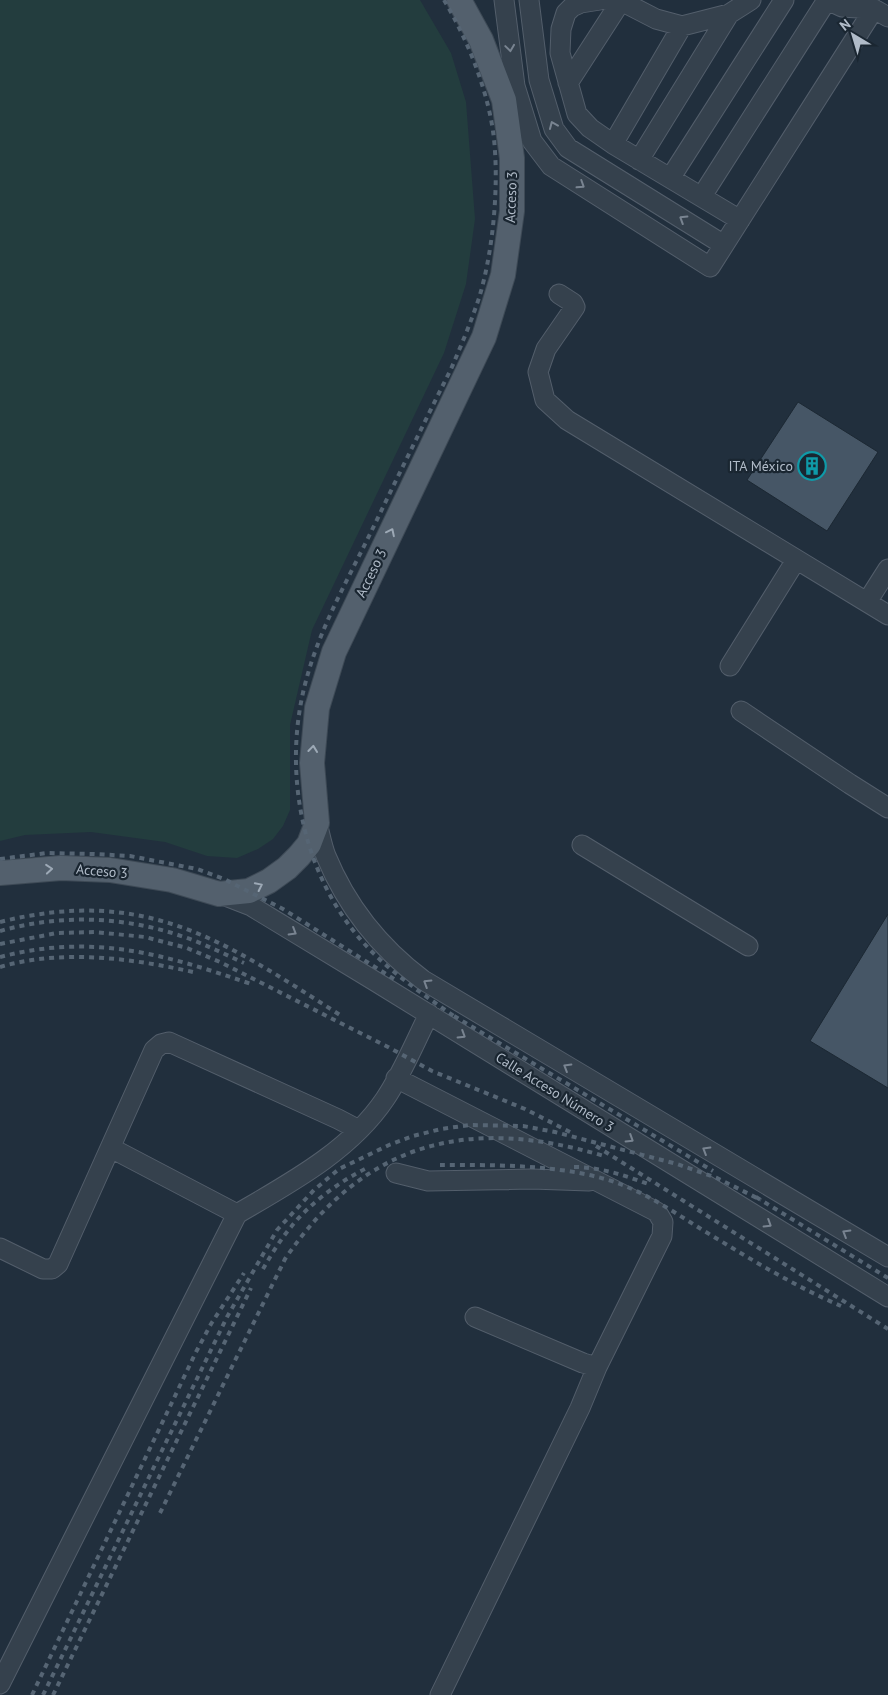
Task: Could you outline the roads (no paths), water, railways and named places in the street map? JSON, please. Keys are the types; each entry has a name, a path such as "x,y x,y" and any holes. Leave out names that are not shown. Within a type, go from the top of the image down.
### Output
{"main road":[{"name":"Acceso 3","path":"0,873 61,868 110,870 172,880 219,894 249,891 269,881 287,868 308,844 317,823 312,763 317,708 334,652 484,337 503,275 512,211 512,158 504,100 481,40 459,0"}],"street":[{"path":"504,0 515,86 532,141 552,166 710,267 881,13 842,7 827,0 702,196"},
{"path":"529,0 539,80 554,129 568,148 724,245"},
{"path":"600,0 581,3 572,7 566,13 561,29 560,53 576,114 590,128 613,144 740,220"},
{"path":"568,83 614,1 656,19 682,26 729,14 751,0"},
{"path":"671,178 784,0"},
{"path":"639,160 729,14"},
{"path":"613,144 682,26"},
{"path":"559,294 573,303 574,306 546,349 538,372 545,400 567,420 888,615"},
{"path":"730,666 796,560"},
{"path":"866,602 888,569"},
{"path":"741,711 888,808"},
{"name":"Calle Acceso Número 3","path":"317,823 326,855 340,886 363,922 378,942 422,980 888,1257"},
{"path":"582,845 748,946"},
{"name":"Calle Acceso Número 3","path":"219,894 251,906 888,1297"},
{"path":"0,1684 237,1214 286,1185 334,1151 359,1130 385,1100 429,1014"},
{"path":"0,1248 43,1269 52,1269 58,1264 154,1050 161,1044 169,1042 359,1130"},
{"path":"396,1078 657,1212 663,1222 662,1236 440,1695"},
{"path":"111,1148 237,1214"},
{"path":"396,1173 428,1181 532,1179 596,1181"},
{"path":"475,1317 597,1367"}],"railway":[{"path":"444,0 461,32 476,67 491,121 496,178 494,220 488,261 479,298 451,369 320,639 307,677 300,709 296,742 296,775 300,808 308,841 319,872 334,902 352,929 375,955 401,978 458,1019"},
{"path":"0,859 47,853 94,854 130,856 197,869 224,879 283,909 394,979"},
{"path":"0,922 51,913 98,911 140,916 180,927 219,943 258,964 340,1015"},
{"path":"0,931 46,922 69,920 116,921 162,930 184,937 244,963"},
{"path":"0,944 57,933 95,932 145,937 187,948 220,962 432,1071 525,1109 572,1133"},
{"path":"0,957 34,950 66,947 128,950 188,964 251,984"},
{"path":"0,967 24,961 72,957 121,960 193,972"},
{"path":"454,1016 713,1171"},
{"path":"43,1695 227,1317 277,1230 314,1190 339,1169 389,1145 413,1136 441,1129 470,1125 523,1126 555,1132 677,1164 717,1178 761,1200"},
{"path":"160,1513 285,1259 316,1219 350,1187 386,1164 425,1148 466,1140 509,1138 555,1144 604,1156"},
{"path":"596,1146 888,1329"},
{"path":"440,1165 534,1167 582,1173 625,1186 664,1206 770,1270 841,1306"},
{"path":"574,1167 604,1170 651,1185"},
{"path":"263,1269 272,1253 298,1218 336,1186 367,1168"},
{"path":"756,1197 888,1278"},
{"path":"32,1695 196,1352 211,1324 244,1273"},
{"path":"53,1695 251,1288"}],"place":[{"name":"ITA México","path":"812,466"}]}
